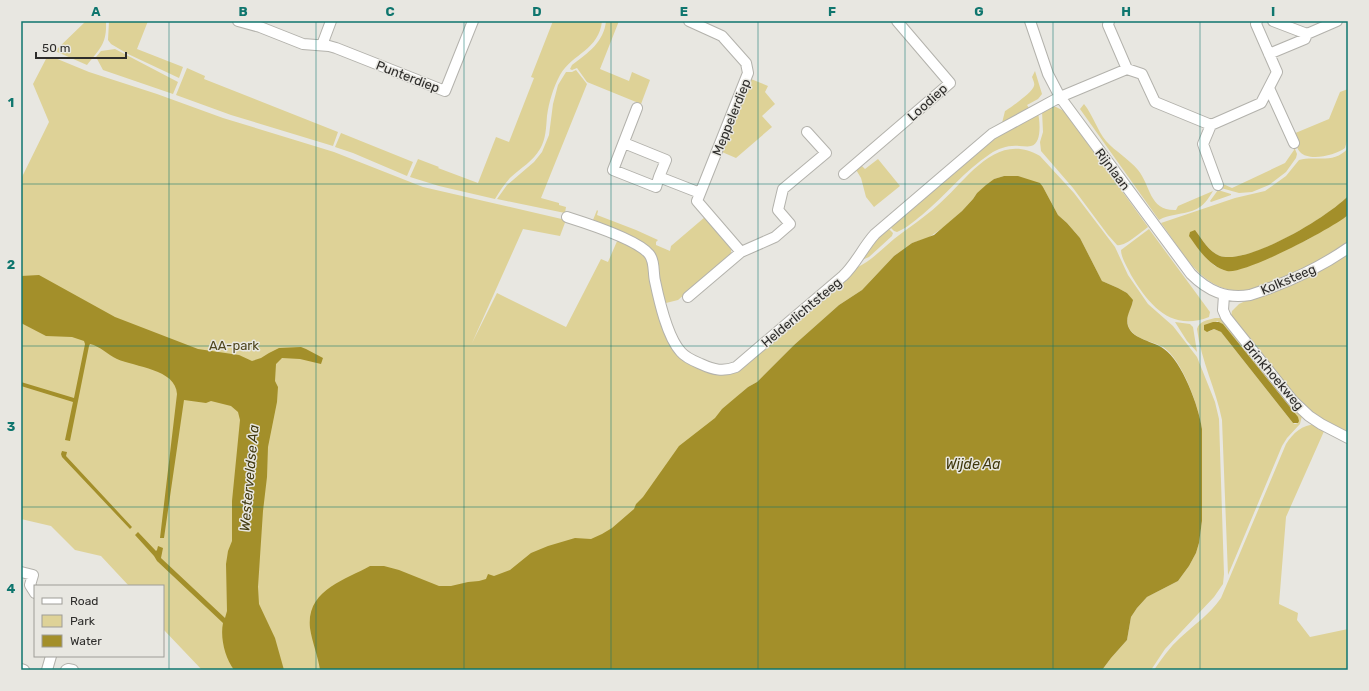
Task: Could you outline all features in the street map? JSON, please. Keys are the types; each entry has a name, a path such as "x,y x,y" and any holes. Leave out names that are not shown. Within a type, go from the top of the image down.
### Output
{"street":[{"name":"Punterdiep","path":"238,21 260,27 303,44 322,45 336,48 445,91 473,21"},
{"path":"322,45 331,21"},
{"name":"Meppelerdiep","path":"688,21 722,36 746,63 748,73 700,193"},
{"name":"Loodiep","path":"844,174 950,83 897,21"},
{"name":"Rijnlaan","path":"1030,21 1048,74 1060,97 1191,274 1206,287 1224,295"},
{"path":"1110,21 1108,25 1127,69 1142,74 1155,102 1211,125"},
{"path":"1218,185 1203,144 1211,125 1261,104 1277,72 1256,24 1257,21"},
{"path":"1273,21 1307,34"},
{"path":"1269,54 1305,39 1307,34 1337,21"},
{"name":"Helderlichtsteeg","path":"567,217 607,230 648,253 652,261 654,280 661,308 672,337 680,351 690,359 710,368 722,371 729,370 736,367 843,276 875,234 992,134 1060,97 1127,69"},
{"path":"1269,88 1294,143"},
{"path":"624,143 666,160 656,187 613,170 637,108"},
{"path":"688,297 741,252 775,237 790,224 778,210 783,189 826,153 807,132"},
{"path":"659,178 700,193 697,201 741,252"},
{"name":"Kolksteeg","path":"1224,295 1241,296 1258,292 1321,265 1348,248"},
{"name":"Brinkhoekweg","path":"1224,295 1223,310 1226,317 1293,401 1309,416 1348,438"},
{"path":"21,572 33,575 30,585 34,591"},
{"path":"48,670 51,657"},
{"path":"66,670 73,670"}],"green space":[{"path":"86,21 106,21 104,41 87,65 55,51"},
{"path":"109,21 148,21 137,49 183,67 179,78 128,54 111,44 108,40"},
{"path":"553,21 602,21 600,31 596,39 585,51 565,68 560,75 553,90 543,141 540,149 534,157 509,179 495,199 439,186 410,177 418,159 478,183 496,137 509,142 534,78 531,77"},
{"path":"606,21 619,21 600,69 629,81 632,72 650,80 641,104 587,82 577,68 572,70 570,69 572,65 599,41 605,28"},
{"path":"115,49 178,82 173,94 103,70 96,57 101,51"},
{"name":"AA-park","path":"47,57 55,58 89,72 157,94 223,118 334,152 423,187 566,220 560,236 523,229 472,343 497,293 566,327 601,259 608,262 618,239 647,257 671,344 719,374 927,214 949,195 983,161 996,153 1010,149 1024,150 1040,156 1074,193 1115,247 1128,275 1148,304 1173,326 1197,357 1215,402 1219,419 1224,574 1223,584 1214,597 1165,649 1151,670 1102,670 1127,640 1131,617 1137,608 1147,597 1178,581 1196,553 1202,521 1202,429 1193,397 1183,372 1177,362 1163,347 1140,338 1129,328 1127,318 1133,302 1127,293 1102,281 1080,238 1058,215 1043,187 1004,176 994,179 977,193 962,211 944,227 928,238 912,243 894,256 862,290 839,305 794,345 757,382 741,393 628,533 324,670 202,670 164,630 164,585 128,585 101,556 75,550 51,526 21,519 21,179 49,122 33,84"},
{"path":"187,68 205,76 204,79 338,132 333,146 231,115 176,95"},
{"path":"576,70 587,84 541,198 559,203 559,205 566,207 565,213 497,199 507,185 534,162 542,152 549,135 553,104 558,85 566,72"},
{"path":"1035,71 1042,94 1038,99 1027,105 1029,108 1002,123 1005,111 1021,100 1034,86 1032,77"},
{"path":"751,79 768,86 765,92 775,104 762,116 772,127 736,158 722,152"},
{"path":"1348,89 1348,137 1345,148 1329,155 1310,157 1304,155 1300,152 1293,134 1329,119 1340,92"},
{"path":"1084,104 1106,141 1131,162 1138,170 1152,196 1160,206 1167,209 1176,210 1178,206 1213,191 1209,197 1201,206 1193,211 1159,220 1080,109"},
{"path":"1051,107 1056,107 1064,111 1148,227 1128,242 1117,245 1073,188 1041,151 1040,142 1043,132 1042,111"},
{"path":"1038,113 1039,137 1035,144 1031,146 1008,147 993,152 963,175 931,207 910,224 897,232 890,227 1000,133"},
{"path":"341,133 413,162 407,176 335,147"},
{"path":"1292,144 1297,154 1296,158 1286,172 1269,185 1252,192 1239,193 1221,188 1223,184 1232,188 1285,163 1294,150"},
{"path":"1348,148 1348,196 1324,216 1306,227 1268,247 1233,257 1220,256 1216,254 1209,248 1195,230 1207,259 1215,266 1230,271 1256,263 1307,240 1348,215 1348,244 1318,262 1285,278 1248,291 1237,291 1220,287 1199,273 1161,223 1235,198 1265,191 1286,176 1299,160 1331,158 1343,153"},
{"path":"878,159 900,186 874,207 866,197 861,178 855,168 860,164 865,169"},
{"path":"1218,190 1231,195 1211,202 1210,201"},
{"path":"597,210 597,215 658,240 656,245 670,251 671,246 705,217 729,245 731,253 678,300 666,303 664,302 656,257 594,222 593,220"},
{"path":"888,228 893,233 892,236 869,257 862,260 870,246"},
{"path":"1149,229 1210,312 1209,317 1195,321 1183,321 1172,318 1162,313 1145,296 1138,286 1125,263 1121,250"},
{"path":"1348,253 1348,432 1313,414 1299,401 1231,316 1232,311 1239,304"},
{"path":"1215,318 1222,318 1302,416 1300,424 1282,446 1228,575 1222,420 1202,352 1197,329 1200,324","holes":["1217,321 1223,324 1298,423 1293,423 1221,332 1214,329 1208,332"]},
{"path":"1175,322 1190,324 1193,327 1197,352 1187,341"},
{"path":"1316,424 1325,429 1286,517 1279,604 1298,613 1297,620 1310,637 1348,629 1348,670 1154,670 1173,645 1207,614 1221,598 1286,444 1298,430 1306,426"}],"water":[{"name":"Wijde Aa","path":"1004,176 1018,176 1040,183 1058,215 1080,238 1102,281 1127,293 1133,300 1127,319 1128,326 1134,334 1164,349 1177,363 1189,385 1202,429 1202,521 1196,553 1178,581 1147,597 1137,608 1131,617 1127,640 1102,670 320,670 310,628 310,615 314,604 329,588 370,566 384,566 399,570 439,586 451,586 479,581 486,579 488,574 494,576 510,570 531,553 548,546 575,538 591,539 612,528 634,509 636,504 643,497 679,446 715,418 722,409 748,387 757,382 794,345 839,305 862,290 894,256 912,243 934,235 962,211 986,185 994,179"},
{"path":"1348,196 1348,215 1339,221 1288,249 1251,266 1236,270 1227,271 1215,265 1205,257 1189,236 1190,232 1195,230 1209,248 1220,256 1233,257 1249,253 1268,247 1306,227 1324,216"},
{"name":"Westerveldse Aa","path":"39,275 115,317 198,349 239,355 252,361 261,358 279,348 301,347 323,358 321,364 300,359 282,358 276,364 275,381 278,387 277,402 268,447 258,587 259,604 275,638 284,670 234,670 228,660 224,648 222,635 223,623 157,561 135,535 138,532 156,551 158,546 163,548 161,558 225,618 227,611 226,564 228,551 232,541 232,501 240,420 238,412 231,406 211,401 206,403 184,400 164,538 160,538 177,394 175,386 170,379 162,374 117,359 90,344 70,441 65,440 73,402 21,386 21,382 74,398 85,344 84,341 72,337 46,336 21,323 21,276"},
{"path":"1213,322 1223,324 1298,417 1298,423 1293,423 1221,332 1214,329 1207,332 1204,330 1204,325"},
{"path":"62,451 67,452 66,456 132,527 130,529 62,457"}]}
